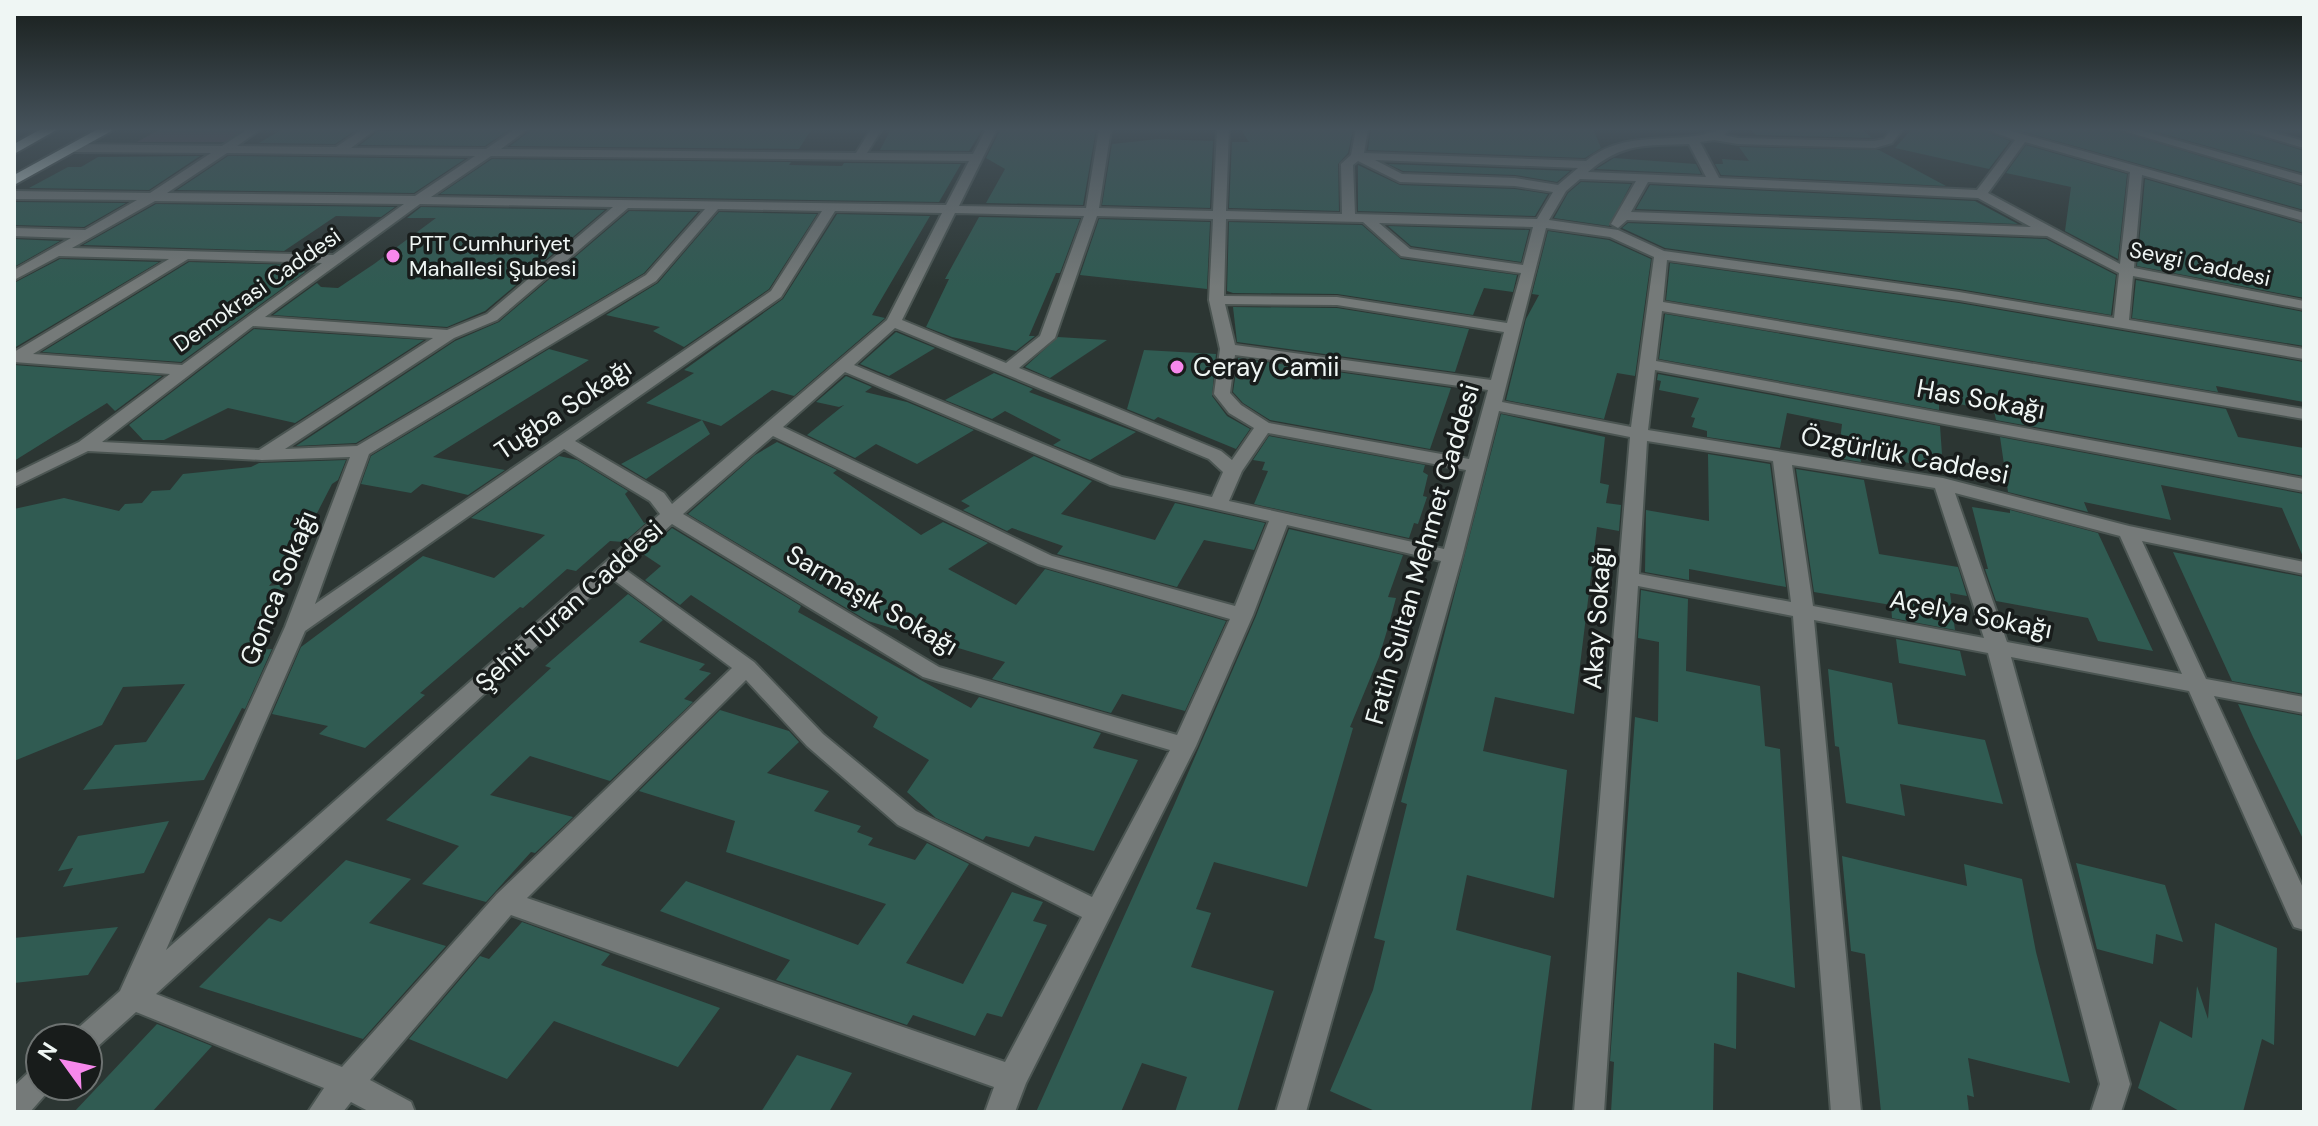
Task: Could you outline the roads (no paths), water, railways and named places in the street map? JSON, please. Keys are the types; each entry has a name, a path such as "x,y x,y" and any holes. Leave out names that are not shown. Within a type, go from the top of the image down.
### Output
{"street":[{"path":"14,276 176,182"},
{"name":"Demokrasi Caddesi","path":"14,481 85,446 182,370 446,182"},
{"name":"Şehit Turan Caddesi","path":"104,1022 610,568 893,322 964,182"},
{"path":"1008,369 1047,338 1092,211 1097,182"},
{"path":"1221,182 1216,300 1228,349 1222,394 1235,409 1264,427 1476,466"},
{"path":"1348,182 1349,218"},
{"path":"1502,182 1561,189"},
{"name":"Fatih Sultan Mehmet Caddesi","path":"1291,1112 1452,557 1541,223 1561,189 1570,182"},
{"path":"1613,233 1642,182"},
{"name":"Sevgi Caddesi","path":"1725,182 1981,194 2103,262 2124,270 2304,305"},
{"path":"1981,194 1990,182"},
{"path":"2121,325 2135,182"},
{"path":"2180,182 2304,217"},
{"path":"14,202 21,195 713,207 952,207 1541,223 1613,233 1661,255 1959,296 2304,354"},
{"path":"262,455 449,335 492,317 623,205"},
{"path":"85,446 262,455 361,451 651,278 713,207"},
{"name":"Tuğba Sokağı","path":"296,627 776,294 831,207"},
{"path":"1623,216 2051,232"},
{"path":"1366,218 1406,253 1528,270"},
{"path":"14,232 87,234"},
{"path":"56,252 340,259"},
{"path":"182,370 16,358 185,255"},
{"name":"Akay Sokağı","path":"1589,1112 1639,434 1661,255"},
{"path":"1216,300 1337,301 1513,329"},
{"path":"1655,305 2304,414"},
{"path":"250,321 449,335"},
{"path":"893,322 1215,455 1233,471"},
{"name":"Özgürlük Caddesi","path":"1228,349 1496,396 1639,434 1943,484 2128,532 2304,568"},
{"name":"Has Sokağı","path":"1648,364 2304,485"},
{"path":"843,366 1116,481 1452,557"},
{"path":"1217,506 1233,471 1264,427"},
{"path":"771,428 1045,560 1242,615"},
{"name":"Sarmaşık Sokağı","path":"562,441 657,497 671,515 931,672 1184,746"},
{"name":"Gonca Sokağı","path":"131,997 296,627 361,451"},
{"path":"1782,459 1803,611 1846,1112"},
{"path":"1943,484 1998,648 2115,1084 2106,1112"},
{"path":"1000,1112 1012,1079 1096,911 1184,746 1242,615 1279,520"},
{"path":"2128,532 2304,919"},
{"path":"610,568 746,667 815,740 907,818 1096,911"},
{"name":"Açelya Sokağı","path":"1627,578 2304,705"},
{"path":"323,1112 506,902 746,667"},
{"path":"506,902 1012,1079"},
{"path":"131,997 346,1083 400,1112"}],"place":[{"name":"PTT Cumhuriyet Mahallesi Şubesi","path":"393,256"},
{"name":"Ceray Camii","path":"1177,367"}]}
